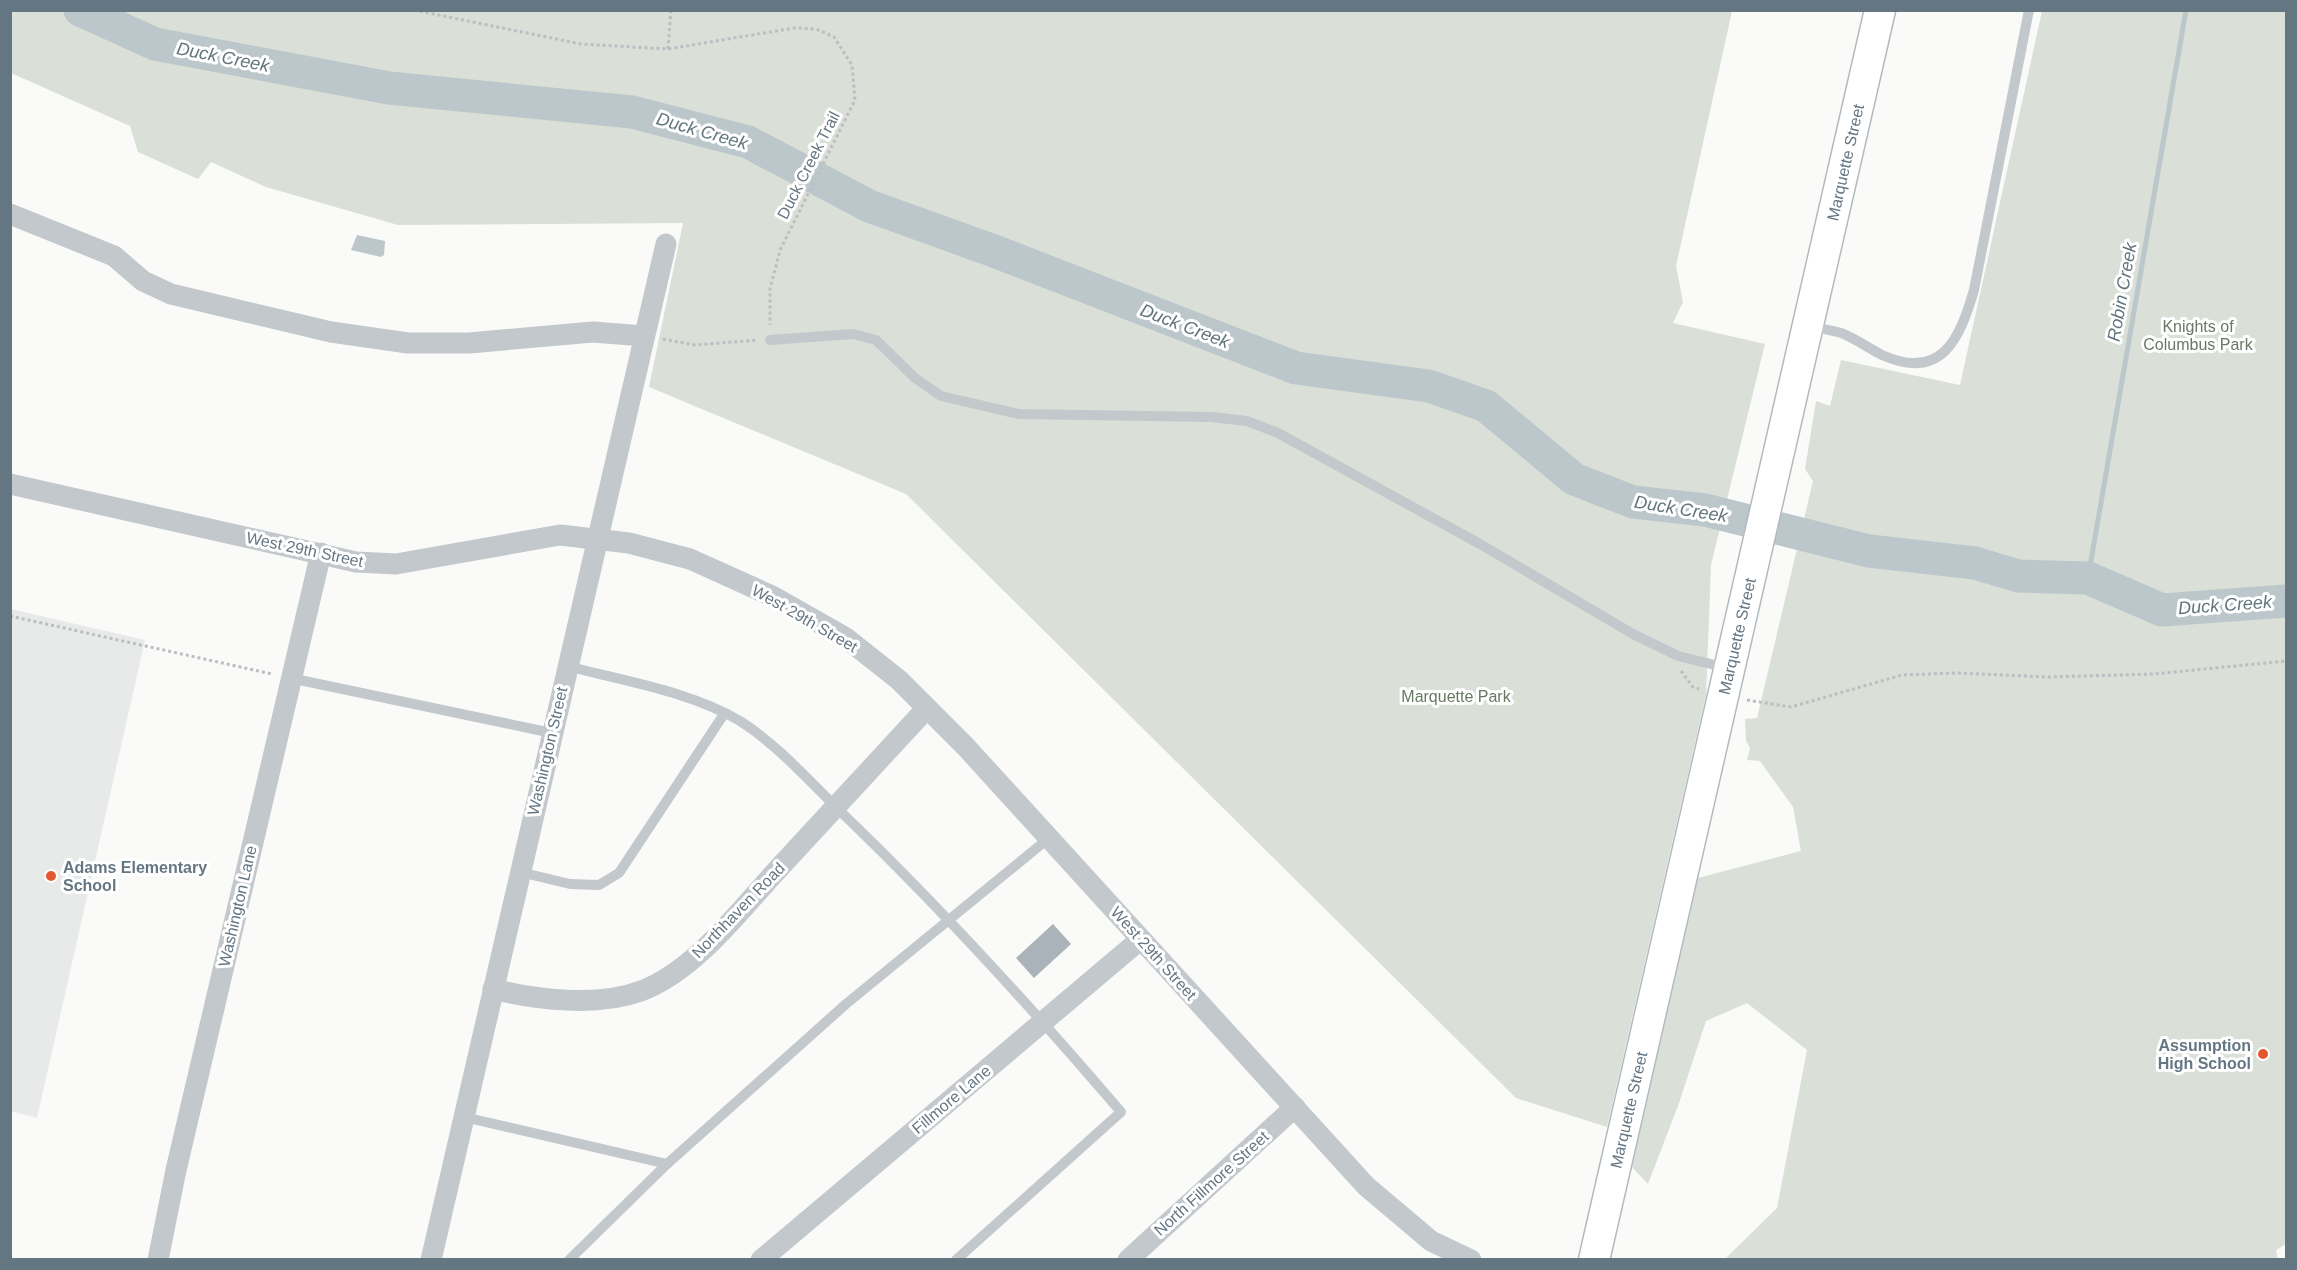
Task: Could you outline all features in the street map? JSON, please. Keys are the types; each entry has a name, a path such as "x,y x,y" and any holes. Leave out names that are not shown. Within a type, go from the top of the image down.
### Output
{"main road":[{"name":"Marquette Street","path":"1594,1260 1880,10"}],"street":[{"path":"10,214 114,256 143,281 171,294 331,332 408,343 469,343 593,332 644,336"},
{"name":"Washington Street","path":"431,1260 666,244"},
{"name":"West 29th Street","path":"10,484 356,562 396,564 560,535 629,543 690,559 772,596 846,638 899,680 1049,838 1366,1186 1431,1241 1440,1254 1471,1260"},
{"name":"Washington Lane","path":"158,1260 176,1170 321,554"},
{"name":"Northhaven Road","path":"493,989 533,999 614,999 650,987 674,974 714,938 927,708"},
{"name":"Fillmore Lane","path":"761,1260 1141,939"},
{"name":"North Fillmore Street","path":"1128,1260 1295,1107"}],"lane":[{"path":"1809,326 1841,333 1901,362 1920,363 1937,357 1948,349 1963,328 1974,290 2029,10"},
{"path":"770,340 853,334 876,340 915,378 941,396 1018,414 1211,417 1247,421 1278,433 1480,544 1633,634 1678,656 1730,669"},
{"path":"567,666 692,700 740,721 778,751 948,921 1043,1022 1121,1112 956,1260"},
{"path":"290,678 552,733"},
{"path":"520,872 570,884 599,885 619,873 724,714"},
{"path":"569,1260 667,1164 846,1004 1049,838"},
{"path":"464,1117 667,1164"}],"path":[{"name":"Duck Creek Trail","path":"414,10 581,44 669,49 794,28 816,29 834,37 852,65 855,100 829,156 795,215 780,250 770,289 770,340"},
{"path":"669,49 671,10"},
{"path":"644,336 695,345 770,340"},
{"path":"10,616 290,678"},
{"path":"1678,656 1678,666 1693,687 1730,669 1791,707 1902,675 1957,673 2049,677 2154,674 2286,661"}],"shaded area":[{"path":"357,235 385,241 384,255 381,257 351,250"},
{"name":"Adams Elementary School","path":"11,609 145,640 37,1118 11,1111"}],"green space":[{"name":"Marquette Park","path":"11,10 1732,11 1676,266 1683,302 1673,323 1765,344 1711,565 1706,695 1607,1127 1516,1098 906,494 649,387 683,223 398,225 266,187 211,162 198,179 138,152 130,126 11,73"},
{"name":"Knights of Columbus Park","path":"2042,11 2286,11 2286,1244 2276,1250 2278,1260 1725,1259 1777,1208 1807,1050 1747,1003 1706,1021 1679,1103 1648,1184 1632,1167 1698,878 1801,851 1793,807 1760,761 1747,760 1750,748 1746,741 1745,719 1757,718 1813,481 1805,469 1816,401 1830,406 1841,360 1960,385"}],"building":[{"path":"1053,924 1071,944 1034,978 1016,958"}],"waterway":[{"name":"Duck Creek","path":"80,10 155,44 389,88 632,112 748,142 869,206 994,251 1296,368 1429,386 1486,406 1574,479 1633,502 1705,510 1869,551 1975,563 2018,576 2088,578 2162,610 2286,601"},
{"name":"Robin Creek","path":"2088,578 2186,10"}],"place":[{"name":"Adams Elementary School","path":"51,876"},
{"name":"Assumption High School","path":"2263,1054"}]}
